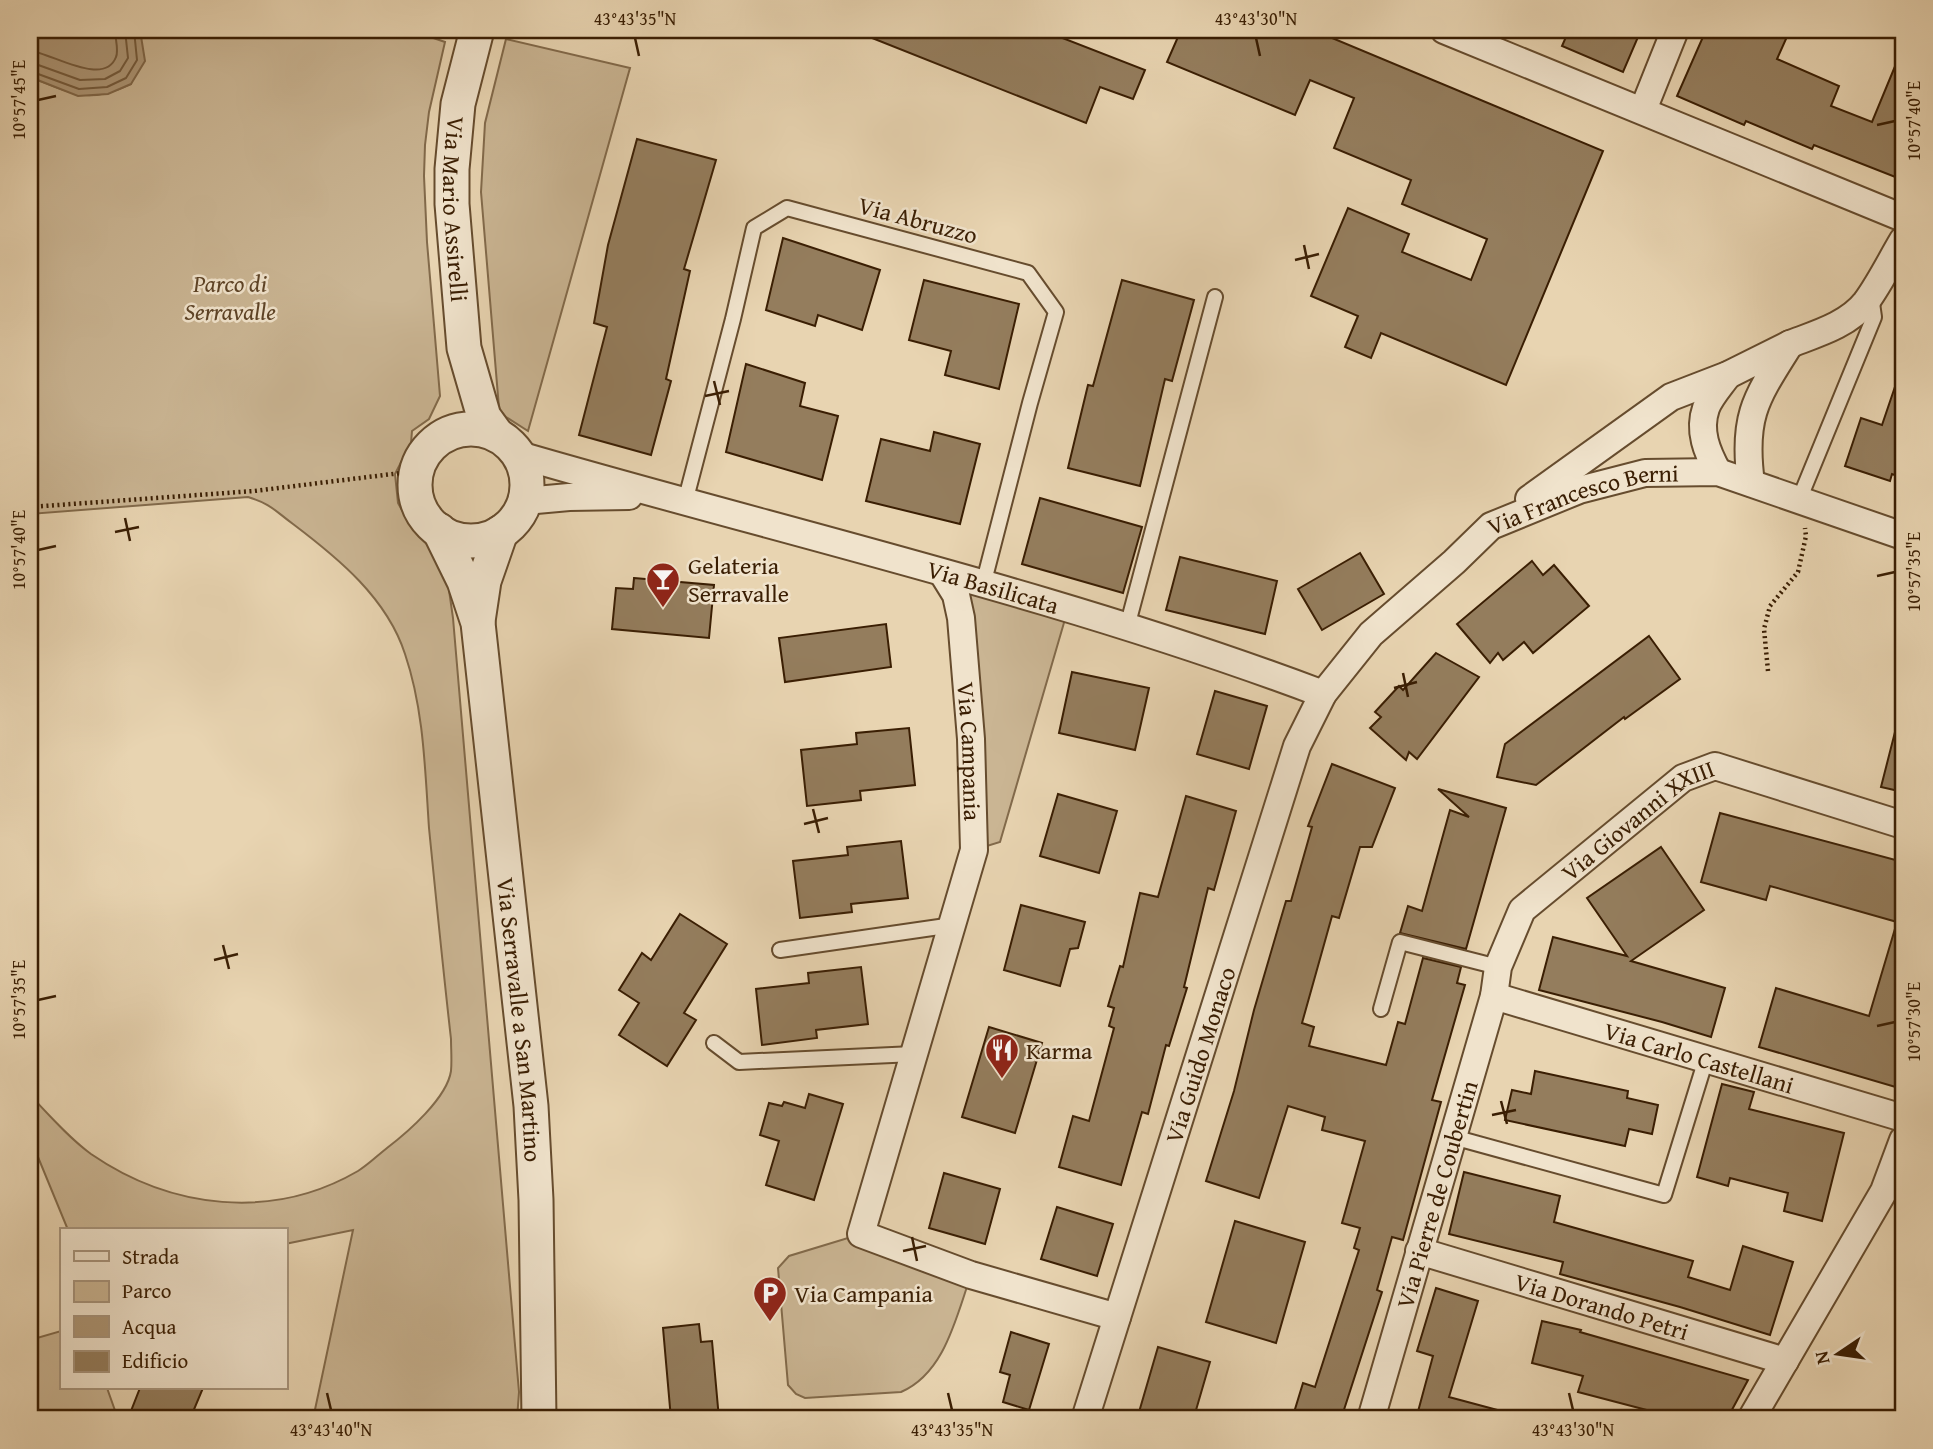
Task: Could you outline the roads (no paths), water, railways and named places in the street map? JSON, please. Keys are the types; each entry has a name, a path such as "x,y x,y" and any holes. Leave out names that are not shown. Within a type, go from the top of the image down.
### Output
{"street":[{"name":"Via Mario Assirelli","path":"464,348 454,238 452,169 458,104 477,30"},
{"path":"1444,30 1903,218"},
{"path":"1643,110 1675,30"},
{"path":"1491,526 1671,397 1728,375 1846,319 1866,302 1903,240"},
{"path":"1751,482 1748,460 1751,413 1762,389 1790,345"},
{"path":"464,348 484,417 525,470 527,485 525,501 518,515 501,532 486,539 469,541 453,538 439,530 426,517 418,502 416,485 422,458 441,438 453,419 464,348"},
{"path":"1718,472 1706,450 1703,429 1706,407 1728,375"},
{"path":"441,438 454,431 483,430 508,445"},
{"name":"Via Basilicata","path":"508,445 659,496 1128,627 1247,665 1323,694"},
{"name":"Via Francesco Berni","path":"1323,694 1371,634 1491,526 1579,490 1644,473 1718,472 1903,537"},
{"name":"Via Basilicata","path":"525,501 569,497 659,496"},
{"path":"439,530 464,581 478,623"},
{"path":"478,623 484,581 501,532"},
{"name":"Via Campania","path":"943,574 956,595 961,618 971,739 974,850 861,1234 971,1275 1117,1317"},
{"name":"Via Serravalle a San Martino","path":"478,623 531,1106 536,1200 540,1419"},
{"name":"Via Guido Monaco","path":"1085,1419 1297,746 1323,694"},
{"name":"Via Giovanni XXIII","path":"1498,967 1522,910 1683,778 1715,766 1903,825"},
{"name":"Via Pierre de Coubertin","path":"1371,1419 1494,996 1498,967"},
{"name":"Via Carlo Castellani","path":"1494,996 1903,1118"},
{"path":"1751,1419 1884,1191 1903,1140"},
{"name":"Via Dorando Petri","path":"1419,1251 1785,1361"}],"lane":[{"name":"Via Abruzzo","path":"685,502 754,228 788,208 1028,273 1056,312 983,585"},
{"path":"1799,500 1874,317 1871,292"},
{"path":"1128,627 1215,297"},
{"path":"780,950 953,925"},
{"path":"1381,1009 1400,942 1498,967"},
{"path":"714,1043 739,1062 914,1054"},
{"path":"1453,1138 1664,1195 1706,1059"}],"water":[{"path":"30,30 140,30 145,61 131,84 108,94 78,96 30,77"}],"place":[{"name":"Gelateria Serravalle","path":"663,609"},
{"name":"Karma","path":"1002,1080"},
{"name":"Via Campania","path":"770,1323"}],"park label":[{"name":"Parco di Serravalle","path":"230,297"}]}
